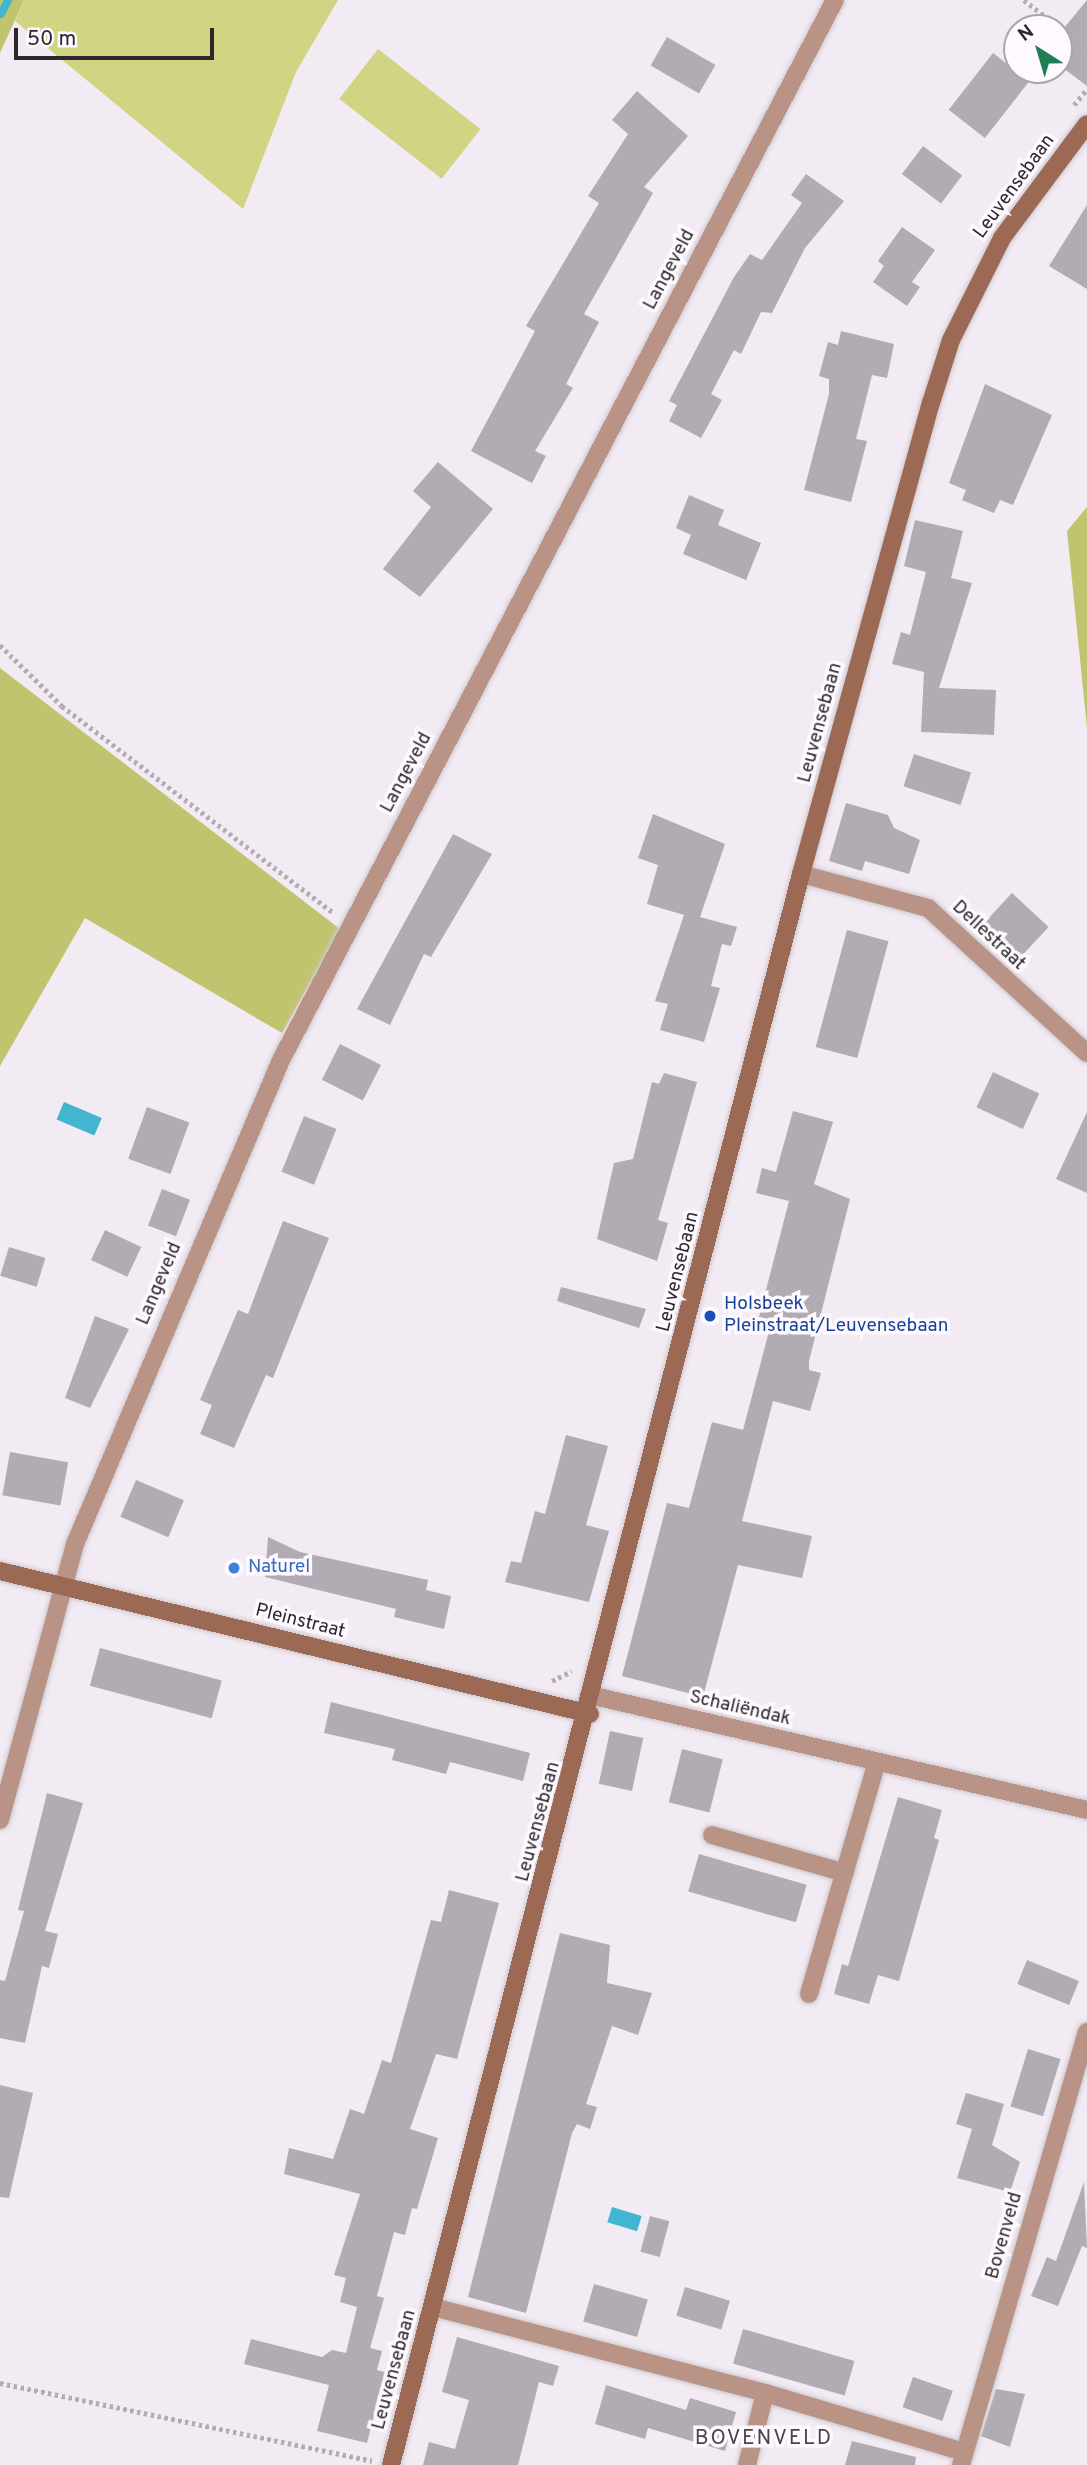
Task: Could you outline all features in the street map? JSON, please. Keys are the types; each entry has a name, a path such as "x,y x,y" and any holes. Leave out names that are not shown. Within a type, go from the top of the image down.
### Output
{"street":[{"name":"Langeveld","path":"0,1820 62,1586 188,1272 281,1060 835,0"},
{"name":"Leuvensebaan","path":"391,2465 592,1705 801,874 951,340 1002,238 1087,124"},
{"name":"Dellestraat","path":"801,874 928,908 1087,1053"},
{"name":"Pleinstraat","path":"0,1572 592,1705"},
{"name":"Schaliëndak","path":"592,1705 877,1762 1087,1810"},
{"path":"809,1994 877,1762"},
{"path":"712,1835 845,1873"},
{"name":"Bovenveld","path":"433,2307 765,2393 962,2459 1087,2032"},
{"path":"747,2465 765,2393"}],"path":[{"path":"1024,0 1087,49"},
{"path":"0,645 62,706 351,927"},
{"path":"0,2383 372,2462"}],"green space":[{"path":"0,0 24,0 0,53"},
{"path":"24,0 338,0 296,72 243,209 15,21"},
{"path":"378,49 480,129 442,179 339,99"},
{"path":"1087,507 1087,728 1067,531"},
{"path":"0,668 340,929 282,1033 85,918 0,1066"}],"water":[{"path":"64,1102 102,1118 94,1136 57,1119"},
{"path":"612,2207 642,2216 637,2231 607,2222"}],"building":[{"path":"1087,0 1087,86 1073,76 1073,17"},
{"path":"667,37 715,65 699,94 650,66"},
{"path":"993,53 1003,61 1003,84 1027,84 985,138 949,110"},
{"path":"637,91 688,136 644,187 653,193 584,314 599,322 566,384 573,388 535,451 546,456 532,483 471,451 535,331 526,326 599,203 588,196 628,134 612,120"},
{"path":"923,146 962,175 941,203 902,174"},
{"path":"806,174 844,201 805,248 772,313 761,312 741,354 734,350 711,394 722,400 701,438 669,421 677,405 669,401 734,277 750,254 762,260 802,203 791,195"},
{"path":"1087,205 1087,289 1049,266"},
{"path":"902,227 935,250 912,282 920,287 907,306 873,282 884,266 878,261"},
{"path":"841,331 894,344 887,378 872,375 856,439 867,441 851,502 804,490 829,394 829,379 819,376 828,342 838,345"},
{"path":"985,384 1052,415 1013,505 1000,500 994,513 962,500 966,490 949,483"},
{"path":"438,462 493,509 420,597 383,569 431,507 413,491"},
{"path":"689,495 724,510 718,525 761,543 746,580 683,554 691,535 676,528"},
{"path":"915,520 963,531 951,578 972,583 939,688 996,690 994,735 921,732 924,672 892,664 901,632 910,635 926,572 904,566"},
{"path":"914,754 971,773 961,805 903,786"},
{"path":"846,803 888,815 894,828 920,840 909,874 865,861 862,871 829,861"},
{"path":"653,814 725,844 700,917 737,927 731,946 722,944 711,986 720,988 704,1042 660,1030 668,1004 655,1001 684,915 647,904 658,865 638,858"},
{"path":"453,834 492,854 431,957 424,954 390,1025 357,1009"},
{"path":"1012,893 1049,927 1020,958 983,924"},
{"path":"847,930 889,941 857,1058 816,1047"},
{"path":"340,1044 381,1065 363,1101 322,1080"},
{"path":"993,1072 1039,1094 1023,1129 977,1107"},
{"path":"664,1073 697,1082 658,1220 668,1223 657,1261 597,1239 614,1163 633,1159 652,1082 659,1084"},
{"path":"147,1107 189,1122 170,1174 128,1159"},
{"path":"793,1111 833,1122 814,1184 850,1199 809,1361 809,1370 821,1373 810,1411 773,1401 742,1521 812,1536 802,1578 738,1565 703,1697 622,1676 667,1503 689,1508 712,1422 743,1430 772,1320 759,1317 789,1201 756,1193 762,1168 776,1172"},
{"path":"1087,1112 1087,1193 1056,1179"},
{"path":"304,1116 336,1129 314,1185 282,1172"},
{"path":"162,1189 190,1200 176,1236 148,1225"},
{"path":"283,1221 329,1238 273,1378 266,1375 234,1448 200,1434 212,1405 200,1400 238,1310 248,1314"},
{"path":"105,1230 141,1247 127,1277 91,1260"},
{"path":"9,1247 45,1258 37,1287 0,1276"},
{"path":"561,1287 646,1309 639,1328 557,1301"},
{"path":"95,1316 129,1329 90,1408 65,1398"},
{"path":"566,1435 608,1446 586,1525 609,1531 589,1602 505,1582 511,1561 521,1563 535,1511 545,1514"},
{"path":"10,1452 68,1462 60,1506 2,1495"},
{"path":"136,1480 184,1500 168,1537 120,1517"},
{"path":"268,1537 300,1552 428,1580 426,1590 451,1596 444,1629 394,1617 396,1609 265,1577"},
{"path":"100,1648 222,1681 212,1718 90,1686"},
{"path":"331,1702 530,1753 523,1781 450,1762 446,1774 392,1760 395,1749 324,1733"},
{"path":"610,1731 643,1738 632,1791 599,1784"},
{"path":"682,1749 723,1759 709,1813 669,1802"},
{"path":"47,1793 83,1803 45,1931 58,1934 49,1968 42,1966 25,2043 0,2038 0,1980 5,1981 24,1911 18,1910"},
{"path":"898,1797 942,1810 934,1838 939,1840 899,1981 878,1975 869,2004 834,1994 842,1964 848,1966"},
{"path":"699,1854 807,1885 796,1922 688,1891"},
{"path":"449,1890 499,1903 457,2059 436,2054 410,2129 438,2138 417,2209 412,2208 405,2235 394,2232 377,2296 384,2298 370,2348 382,2351 377,2370 385,2372 367,2443 317,2431 329,2385 244,2364 251,2339 322,2357 332,2350 346,2353 357,2307 340,2302 346,2278 334,2275 360,2194 284,2174 289,2148 333,2159 350,2109 364,2114 382,2060 391,2063 431,1920 441,1922"},
{"path":"560,1933 610,1945 607,1983 652,1993 638,2035 612,2026 586,2104 597,2107 590,2129 577,2124 572,2133 526,2313 468,2297"},
{"path":"1027,1960 1079,1981 1069,2005 1017,1984"},
{"path":"1028,2049 1061,2059 1043,2116 1010,2106"},
{"path":"0,2085 33,2093 9,2198 0,2197"},
{"path":"966,2093 1004,2104 992,2145 1020,2162 1010,2192 957,2178 972,2129 956,2124"},
{"path":"1084,2182 1087,2248 1082,2246 1058,2306 1031,2296 1047,2257 1056,2261"},
{"path":"650,2216 669,2221 660,2257 640,2252"},
{"path":"594,2284 648,2299 637,2337 583,2321"},
{"path":"685,2287 730,2301 721,2329 676,2316"},
{"path":"743,2329 855,2361 845,2396 733,2364"},
{"path":"457,2337 559,2366 553,2386 539,2382 518,2465 423,2465 429,2442 455,2449 469,2400 442,2392"},
{"path":"913,2377 953,2391 942,2421 903,2407"},
{"path":"606,2385 686,2410 690,2398 736,2412 725,2451 648,2428 645,2439 595,2424"},
{"path":"996,2389 1025,2394 1010,2447 981,2436"},
{"path":"852,2441 916,2457 915,2465 845,2465"}],"waterway":[{"path":"1,14 8,0"}],"place":[{"name":"Holsbeek Pleinstraat/Leuvensebaan","path":"710,1316"},
{"name":"Naturel","path":"234,1568"}],"district":[{"name":"BOVENVELD","path":"764,2439"}]}
